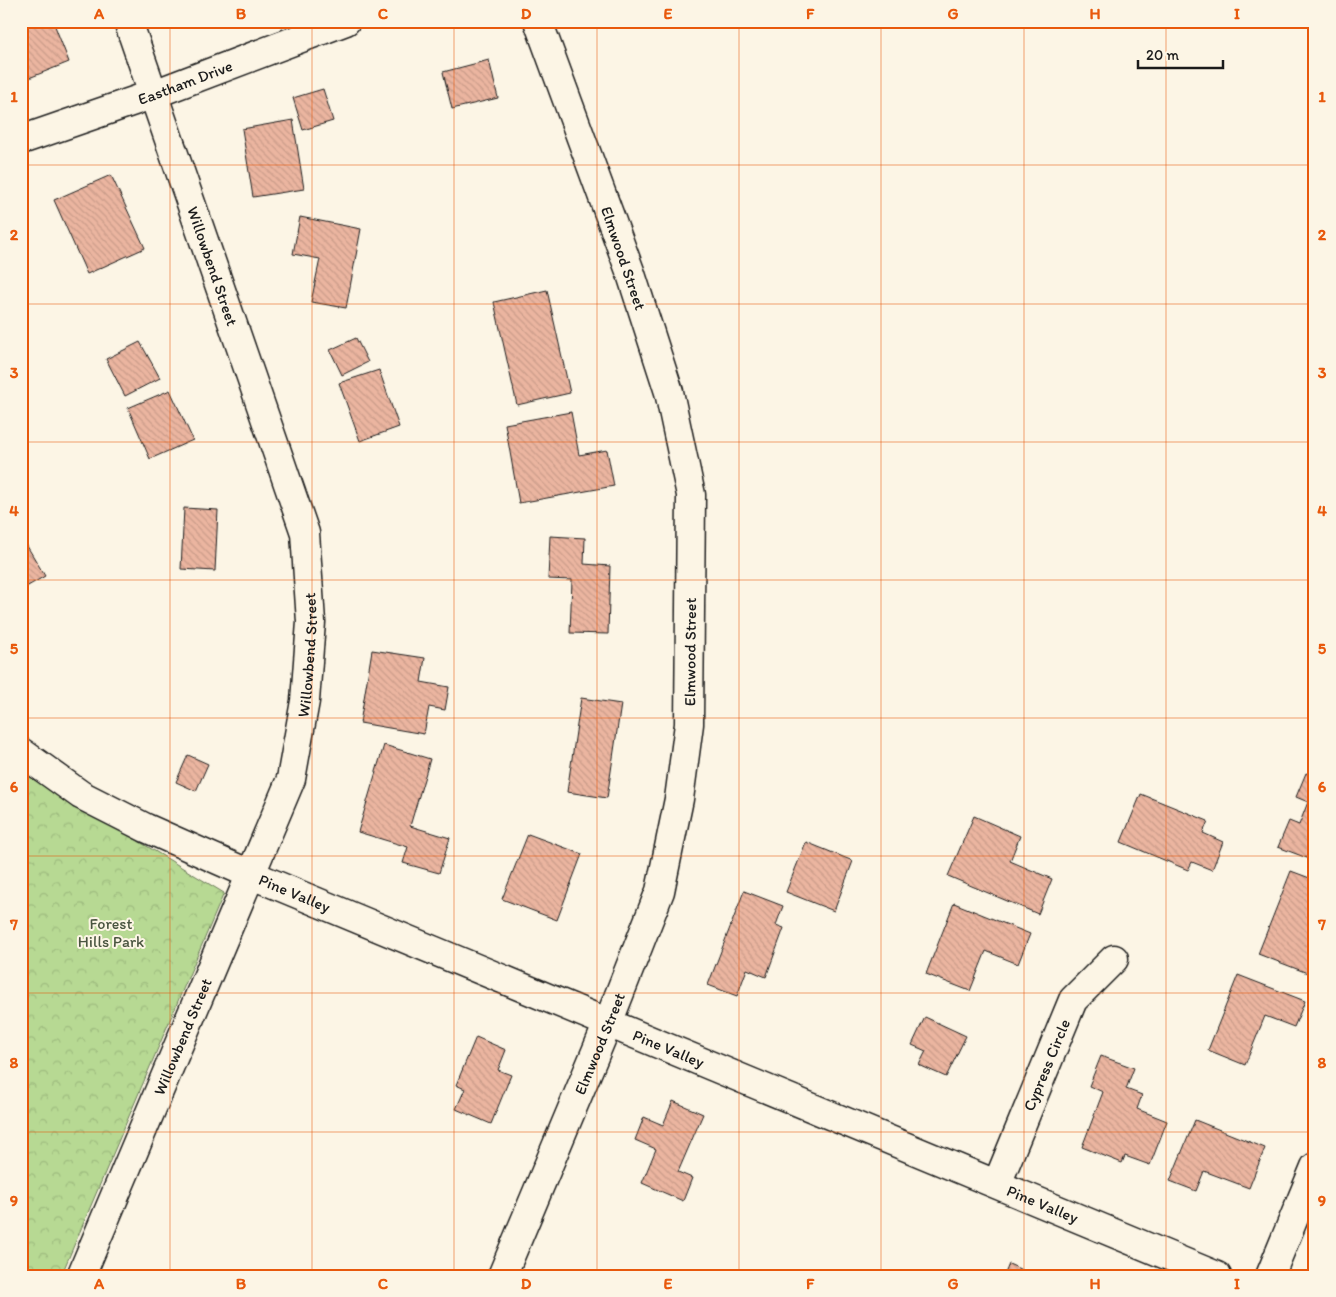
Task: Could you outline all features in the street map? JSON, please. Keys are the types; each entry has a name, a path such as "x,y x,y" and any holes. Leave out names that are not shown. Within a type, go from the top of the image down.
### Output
{"street":[{"name":"Willowbend Street","path":"81,1276 292,779 305,701 311,622 305,533 128,21"},
{"name":"Eastham Drive","path":"21,140 154,94 346,21"},
{"name":"Elmwood Street","path":"502,1276 608,1023 660,891 679,799 689,724 691,496 666,383 630,271 538,21"},
{"name":"Pine Valley","path":"21,752 81,794 146,828 252,875 1216,1276"},
{"name":"Cypress Circle","path":"998,1184 1073,1000 1114,959"},
{"path":"1270,1276 1315,1167"}],"green space":[{"name":"Forest Hills Park","path":"21,770 224,893 61,1276 21,1276"}],"building":[{"path":"21,21 53,21 69,62 29,78 21,58"},
{"path":"489,60 498,98 452,109 443,72"},
{"path":"323,89 333,121 303,130 293,98"},
{"path":"293,120 304,189 253,197 242,129"},
{"path":"111,175 145,248 87,274 54,200"},
{"path":"300,217 361,229 346,308 311,302 320,259 293,254"},
{"path":"547,290 570,393 517,405 494,302"},
{"path":"356,338 368,362 342,375 330,350"},
{"path":"140,342 160,378 125,396 106,359"},
{"path":"379,370 399,427 360,441 339,383"},
{"path":"170,390 193,440 150,459 128,408"},
{"path":"571,412 579,455 607,450 614,486 519,503 505,424"},
{"path":"184,508 218,510 215,571 181,569"},
{"path":"21,536 45,576 21,590"},
{"path":"550,536 585,538 584,564 610,566 608,634 570,633 572,580 548,579"},
{"path":"372,650 425,658 421,682 449,687 445,710 429,707 424,734 360,723"},
{"path":"581,698 621,704 607,798 567,792"},
{"path":"384,745 430,759 410,826 450,838 439,873 403,863 408,847 358,832"},
{"path":"188,755 208,764 196,791 176,782"},
{"path":"1306,773 1315,776 1315,861 1278,847 1289,821 1299,825 1308,802 1296,797"},
{"path":"1141,794 1208,821 1203,833 1223,842 1212,870 1192,862 1188,870 1121,842"},
{"path":"974,816 1020,836 1010,861 1052,879 1038,914 948,876"},
{"path":"528,834 582,854 557,920 502,899"},
{"path":"806,842 853,861 834,911 786,892"},
{"path":"1291,871 1315,880 1315,963 1310,974 1258,954"},
{"path":"744,891 783,906 776,925 784,928 766,977 747,969 737,996 708,985"},
{"path":"954,903 1030,934 1018,964 986,951 970,991 926,974"},
{"path":"1238,975 1305,1001 1294,1027 1265,1016 1245,1065 1208,1050"},
{"path":"925,1017 966,1036 946,1077 919,1065 926,1051 912,1045"},
{"path":"476,1037 506,1050 498,1070 511,1075 491,1124 456,1109 465,1089 456,1085"},
{"path":"1101,1056 1134,1068 1126,1089 1142,1095 1137,1109 1167,1121 1150,1165 1125,1156 1122,1163 1082,1147 1103,1092 1089,1086"},
{"path":"673,1101 703,1114 678,1172 692,1178 683,1201 642,1183 656,1149 635,1140 644,1117 663,1125"},
{"path":"1195,1120 1265,1148 1249,1188 1204,1171 1196,1191 1170,1181"},
{"path":"1009,1264 1035,1276 1004,1276"}]}
